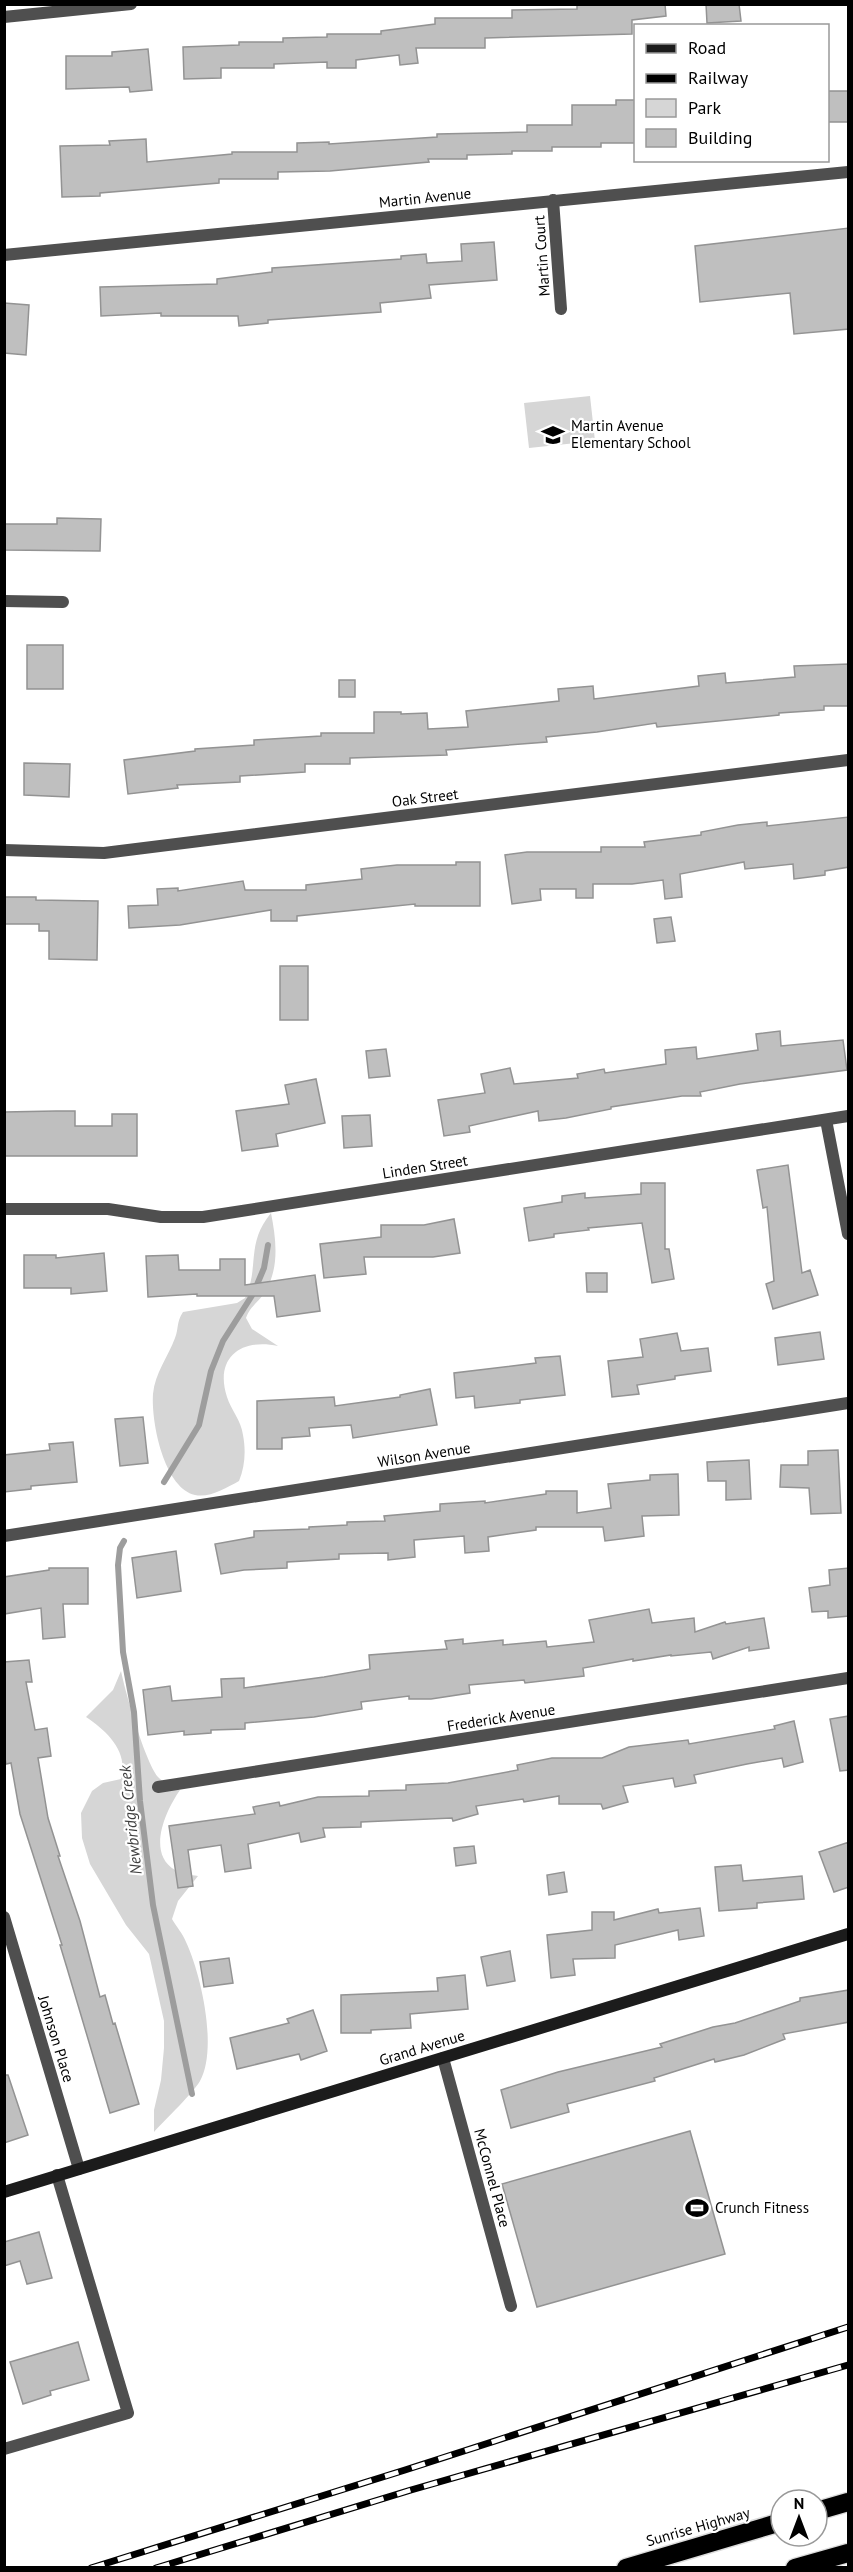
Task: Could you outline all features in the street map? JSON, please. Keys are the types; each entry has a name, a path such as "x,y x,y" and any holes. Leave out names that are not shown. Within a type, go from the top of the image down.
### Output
{"highway":[{"path":"829,2508 849,2502"},
{"name":"Sunrise Highway","path":"626,2568 769,2526"},
{"path":"795,2568 831,2562 849,2553"}],"street":[{"path":"4,17 131,4"},
{"name":"Martin Avenue","path":"4,255 849,172"},
{"name":"Martin Court","path":"553,200 561,309"},
{"path":"4,601 63,602"},
{"name":"Oak Street","path":"4,850 104,853 849,760"},
{"name":"Linden Street","path":"4,1209 108,1209 161,1217 203,1217 849,1116"},
{"path":"826,1120 849,1234"},
{"name":"Wilson Avenue","path":"4,1536 849,1403"},
{"name":"Frederick Avenue","path":"158,1787 849,1678"},
{"name":"Johnson Place","path":"4,1917 9,1947 79,2169"},
{"name":"Grand Avenue","path":"4,2192 849,1934"},
{"name":"McConnel Place","path":"443,2058 511,2306"},
{"path":"4,2449 128,2413 57,2175"}],"green space":[{"path":"590,396 595,441 529,448 524,403"},
{"path":"271,1213 276,1253 273,1273 265,1292 246,1318 252,1329 278,1346 265,1344 243,1348 228,1361 224,1371 224,1383 227,1397 242,1430 245,1453 243,1470 239,1481 229,1487 212,1494 195,1495 184,1490 175,1480 162,1452 154,1421 154,1386 175,1338 183,1312 237,1303 245,1298 252,1276 258,1235"},
{"path":"121,1671 148,1759 161,1780 180,1790 169,1809 161,1831 162,1853 166,1863 175,1870 198,1876 178,1901 172,1919 192,1956 202,1991 208,2050 205,2067 197,2086 154,2132 154,2110 161,2080 164,2048 164,2021 149,1954 126,1925 90,1864 82,1838 81,1813 92,1791 103,1783 121,1779 123,1769 119,1751 108,1736 86,1717 113,1690"}],"building":[{"path":"577,4 665,4 666,16 632,20 632,34 485,38 485,48 416,48 418,63 400,65 399,55 356,60 356,68 327,68 327,62 274,64 274,68 221,68 221,78 184,79 183,47 239,45 239,42 283,42 283,38 327,37 327,34 381,34 381,31 435,24 435,18 512,18 512,10 577,9"},
{"path":"706,4 739,4 741,21 707,23"},
{"path":"148,49 152,90 130,92 129,87 66,89 66,56 112,56 112,52"},
{"path":"829,91 849,91 849,122 829,122"},
{"path":"616,100 634,100 634,143 601,143 601,147 552,147 552,151 512,151 512,154 467,155 467,159 428,159 429,162 330,171 278,172 278,179 219,179 219,183 100,193 100,196 62,197 60,146 110,145 109,141 146,139 147,162 232,154 232,152 297,152 297,143 329,142 329,144 437,137 437,134 527,132 527,125 572,125 572,105 616,105"},
{"path":"849,228 849,329 794,334 790,293 700,302 695,246"},
{"path":"494,242 497,280 429,285 431,298 380,303 381,312 268,320 268,323 239,326 238,316 161,316 161,313 101,316 100,287 217,284 217,279 272,272 272,268 401,259 401,256 426,254 427,263 462,261 461,244"},
{"path":"4,303 29,305 26,355 4,353"},
{"path":"57,518 101,519 100,551 5,550 5,524 57,524"},
{"path":"27,645 63,645 63,689 27,689"},
{"path":"849,664 849,706 824,706 824,710 657,727 656,723 546,737 547,742 446,750 447,755 350,758 350,764 305,764 305,772 240,776 240,782 177,785 178,788 128,794 124,760 195,751 195,749 254,745 254,740 321,736 321,733 374,733 374,712 427,713 428,729 468,727 466,711 559,701 558,689 593,686 594,699 699,686 698,676 725,673 726,683 795,677 794,666"},
{"path":"339,680 355,680 355,697 339,697"},
{"path":"24,763 70,764 69,797 24,795"},
{"path":"849,817 849,867 825,871 825,875 794,879 793,864 745,869 744,862 680,874 682,897 665,899 663,880 632,884 593,884 593,898 576,898 576,889 540,889 541,900 512,904 505,855 527,852 601,852 601,847 645,847 644,842 701,835 701,832 738,825 767,822 767,826"},
{"path":"456,862 480,862 480,906 415,906 415,904 297,916 297,921 271,921 271,910 180,925 129,928 128,906 158,905 157,889 178,888 178,891 243,881 245,890 306,890 306,885 362,879 361,869 397,865 456,865"},
{"path":"4,897 98,901 97,960 49,959 49,931 39,931 39,924 4,924"},
{"path":"671,917 675,941 657,943 654,919"},
{"path":"280,966 308,966 308,1020 280,1020"},
{"path":"780,1031 781,1046 843,1040 847,1070 740,1084 700,1092 701,1096 682,1096 611,1107 611,1109 566,1118 539,1121 538,1111 469,1126 470,1132 444,1136 438,1100 485,1093 481,1074 510,1068 514,1084 578,1078 577,1074 604,1069 605,1073 666,1064 665,1050 696,1047 697,1059 758,1050 756,1034"},
{"path":"386,1049 390,1076 369,1078 366,1051"},
{"path":"316,1079 325,1123 276,1134 278,1146 242,1151 236,1111 289,1104 285,1085"},
{"path":"75,1111 75,1126 112,1126 112,1114 137,1114 137,1156 4,1156 4,1112"},
{"path":"370,1115 372,1146 344,1148 342,1116"},
{"path":"788,1165 802,1273 810,1270 818,1295 773,1309 766,1284 774,1281 767,1207 763,1208 757,1170"},
{"path":"641,1183 665,1183 665,1249 669,1249 674,1279 652,1283 642,1223 588,1228 589,1230 554,1234 554,1237 529,1241 524,1208 562,1202 562,1196 585,1193 585,1198 641,1194"},
{"path":"454,1219 460,1253 433,1257 364,1257 366,1274 324,1278 320,1244 381,1237 381,1225 424,1225"},
{"path":"104,1253 107,1291 71,1294 71,1288 24,1288 24,1255 56,1255 56,1258"},
{"path":"178,1255 179,1270 220,1270 220,1259 245,1259 245,1285 315,1275 320,1311 277,1317 274,1296 197,1296 197,1294 148,1297 146,1256"},
{"path":"586,1273 607,1273 607,1292 587,1292"},
{"path":"820,1332 824,1359 778,1365 775,1338"},
{"path":"677,1333 681,1351 708,1348 711,1371 637,1385 639,1394 612,1397 608,1361 643,1357 640,1339"},
{"path":"560,1356 565,1395 475,1408 474,1396 456,1398 454,1373 536,1363 535,1358"},
{"path":"430,1389 437,1425 353,1438 351,1425 309,1428 310,1436 282,1438 282,1449 257,1449 257,1401 334,1397 335,1406 400,1397 400,1395"},
{"path":"143,1417 148,1463 120,1466 115,1419"},
{"path":"73,1442 77,1482 31,1486 31,1489 4,1492 4,1455 50,1450 49,1444"},
{"path":"838,1450 841,1513 811,1514 809,1488 780,1487 781,1465 808,1465 808,1451"},
{"path":"749,1460 751,1499 726,1500 726,1481 708,1481 707,1462"},
{"path":"678,1474 679,1515 642,1516 644,1536 605,1541 603,1527 536,1527 536,1530 488,1537 489,1551 465,1553 464,1536 414,1540 415,1557 388,1560 388,1553 339,1554 339,1559 287,1562 287,1568 244,1570 221,1574 215,1544 254,1537 254,1531 309,1529 309,1527 347,1525 347,1522 385,1521 384,1516 440,1511 440,1504 485,1501 485,1503 546,1494 546,1491 577,1491 577,1513 611,1508 608,1484 650,1480 650,1475"},
{"path":"176,1551 181,1591 137,1598 132,1558"},
{"path":"49,1568 88,1568 88,1604 63,1604 65,1637 43,1639 41,1608 4,1614 4,1577 49,1570"},
{"path":"849,1568 849,1616 828,1618 828,1611 812,1612 809,1588 830,1585 829,1570"},
{"path":"649,1609 652,1623 694,1618 695,1632 725,1622 726,1624 764,1618 769,1648 749,1651 749,1647 713,1659 711,1652 633,1661 633,1659 583,1668 584,1676 525,1683 524,1680 469,1685 470,1693 431,1699 409,1699 409,1696 361,1702 362,1709 314,1717 245,1723 245,1729 211,1730 211,1733 184,1735 184,1731 148,1735 143,1690 170,1686 172,1701 222,1697 221,1679 244,1678 244,1688 324,1677 370,1669 369,1655 447,1649 445,1641 463,1639 463,1644 503,1640 503,1645 546,1641 547,1647 594,1642 589,1620"},
{"path":"29,1660 32,1682 26,1682 35,1730 47,1728 51,1756 38,1758 48,1818 80,1921 100,1997 105,1995 139,2104 110,2113 60,1945 62,1945 20,1814 11,1763 6,1764 4,1753 4,1662"},
{"path":"849,1716 849,1770 840,1771 830,1719"},
{"path":"794,1721 803,1762 784,1767 782,1758 747,1764 694,1775 696,1783 675,1787 673,1778 623,1786 628,1802 603,1809 601,1804 559,1804 559,1796 476,1806 478,1814 453,1821 452,1818 361,1822 361,1827 323,1828 325,1837 301,1842 299,1833 248,1844 251,1868 225,1872 221,1845 188,1850 193,1886 178,1888 169,1826 255,1814 253,1807 279,1802 280,1806 318,1797 369,1796 369,1791 406,1790 406,1785 448,1783 518,1770 517,1765 552,1758 602,1758 629,1747 688,1740 689,1744 775,1729 774,1726"},
{"path":"849,1842 849,1887 834,1892 819,1852"},
{"path":"474,1846 476,1863 456,1866 454,1848"},
{"path":"741,1865 743,1881 802,1876 804,1899 757,1903 757,1908 719,1911 715,1867"},
{"path":"564,1872 567,1892 549,1895 547,1875"},
{"path":"700,1908 704,1936 679,1940 678,1930 615,1945 615,1958 573,1959 575,1975 551,1978 547,1935 592,1930 592,1912 614,1912 614,1920 658,1909 659,1913"},
{"path":"510,1951 515,1981 487,1986 481,1957"},
{"path":"229,1958 233,1983 204,1987 200,1962"},
{"path":"465,1975 468,2009 410,2014 411,2028 371,2030 371,2033 341,2033 341,1995 438,1991 437,1978"},
{"path":"849,1990 849,2022 783,2034 785,2039 744,2055 715,2062 714,2059 654,2078 655,2081 567,2104 569,2112 511,2128 501,2090 558,2072 662,2047 660,2044 713,2027 735,2023 800,2001 800,1998"},
{"path":"313,2010 327,2051 301,2060 299,2054 237,2069 230,2038 289,2023 287,2019"},
{"path":"4,2075 8,2075 28,2135 4,2143"},
{"path":"690,2131 725,2254 537,2307 502,2184"},
{"path":"39,2232 52,2278 27,2284 20,2261 4,2266 4,2242"},
{"path":"78,2342 89,2380 50,2391 51,2395 23,2404 10,2362"}],"waterway":[{"name":"Newbridge Creek","path":"164,1482 199,1425 211,1371 223,1341 253,1294 264,1268 268,1245"},
{"name":"Newbridge Creek","path":"124,1541 120,1548 118,1565 123,1652 134,1712 140,1801 153,1905 192,2094"}],"railway":[{"path":"91,2568 405,2470 848,2327"},
{"path":"156,2568 411,2490 848,2365"}],"place":[{"name":"Martin Avenue Elementary School","path":"553,435"},
{"name":"Crunch Fitness","path":"697,2208"}]}
